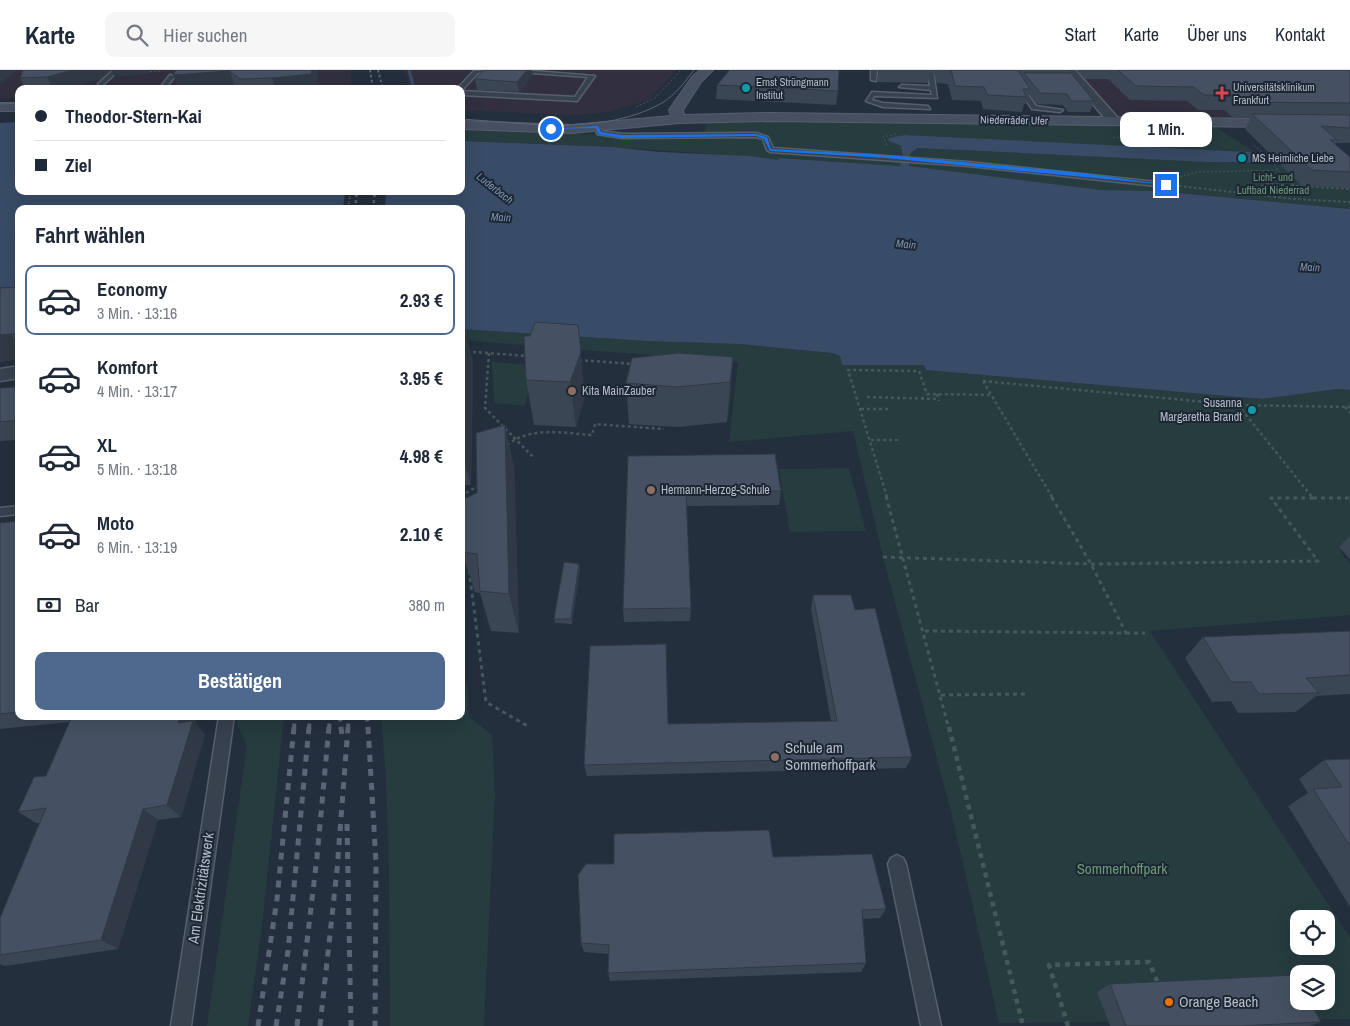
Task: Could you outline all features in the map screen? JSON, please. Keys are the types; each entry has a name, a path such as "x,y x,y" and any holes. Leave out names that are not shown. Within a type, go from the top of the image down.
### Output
{"main road":[{"path":"465,125 551,129 598,127 634,122 666,108 696,101 727,114 768,117"},
{"path":"679,118 676,110 696,101"},
{"path":"0,107 15,107"},
{"name":"Niederräder Ufer","path":"634,122 679,118 768,117 1350,124"}],"street":[{"path":"1072,76 1113,120"},
{"path":"0,375 15,373"}],"lane":[{"path":"100,85 116,70"},
{"path":"464,85 476,72 488,70"},
{"path":"465,93 577,99 592,76 553,72 495,70"},
{"path":"874,70 874,80"},
{"path":"928,108 873,103 869,101 869,96 872,94 935,97 930,70"},
{"path":"165,85 172,76"},
{"path":"1025,78 1013,79 1032,106 1060,110"},
{"path":"902,86 933,88"},
{"path":"598,127 599,133 622,136 756,135 766,138 770,150 897,157 1083,174 1166,185"},
{"path":"0,512 15,510"},
{"name":"Am Elektrizitätswerk","path":"181,1026 226,720"},
{"path":"897,864 931,1026"}],"path":[{"path":"141,72 166,70"},
{"path":"888,144 884,137 903,131"},
{"path":"1252,144 1264,152 1294,186"},
{"path":"1166,185 1189,172 1266,172 1278,170"},
{"path":"1345,183 1350,188"},
{"path":"1166,185 1265,196 1350,202"},
{"path":"1265,196 1262,186 1350,188"},
{"path":"465,351 528,356"},
{"path":"489,353 485,408 533,458"},
{"path":"578,360 637,364"},
{"path":"991,395 927,394 919,371 848,370 871,440 925,631 1023,1026"},
{"path":"1126,633 1091,564 983,381 1238,404 1350,407"},
{"path":"867,397 939,400 937,394"},
{"path":"1238,404 1313,498"},
{"path":"1344,407 1350,413"},
{"path":"861,409 891,409"},
{"path":"502,451 514,438 542,433 592,435 595,424 664,429"},
{"path":"871,440 899,440"},
{"path":"465,494 478,486"},
{"path":"883,557 1091,564 1318,561 1271,498 1350,498"},
{"path":"468,564 486,702 529,727"},
{"path":"925,631 1145,633"},
{"path":"941,695 1026,694"},
{"path":"1068,1026 1049,965 1149,962 1158,983"}],"shaded area":[{"path":"0,70 351,70 351,85 15,85 15,98 0,98"},
{"path":"404,70 676,70 649,100 608,112 573,115 465,110 465,85 409,85"},
{"name":"Universitätsklinikum Frankfurt","path":"1075,70 1350,70 1350,120 1115,117"}],"green space":[{"path":"708,120 1212,125 1256,153 905,135 888,139 901,146 903,157 900,166 780,158 779,161 756,159 756,157 613,147 465,141 465,130 611,135 704,133"},
{"name":"Licht- und Luftbad Niederrad","path":"917,148 1282,165 1350,176 1350,209 1157,191 1101,190 909,167 910,154"},
{"name":"Sommerhoffpark","path":"465,329 646,341 740,344 832,353 840,356 842,365 925,365 926,370 1262,399 1337,389 1350,390 1350,550 1340,551 1350,564 1350,615 1150,631 1332,910 1290,910 1290,955 1335,955 1335,915 1350,938 1350,1019 999,1023 952,815 883,557 853,431 729,442 738,362 465,340"},
{"path":"492,362 534,365 525,406 494,403"},
{"path":"849,468 866,531 790,532 779,469"},
{"path":"465,684 468,684 469,717 492,735 495,794 484,1026 390,1026 388,832 381,720 465,720"},
{"path":"238,720 284,720 262,926 248,1026 207,1026 247,746 237,724"}],"water":[{"name":"Main","path":"15,122 15,195 465,195 465,141 613,147 660,152 750,156 778,160 779,158 900,166 903,157 901,146 889,141 888,138 905,135 1350,157 1297,163 1208,162 917,148 910,154 909,166 1101,190 1157,191 1350,209 1350,390 1337,389 1262,399 926,370 924,365 842,365 840,356 832,353 740,344 646,341 465,329 465,205 15,205 15,302 0,298 0,123"}],"pier":[{"path":"345,195 386,195 385,205 343,205"}],"building":[{"path":"23,70 73,70 47,77 20,78"},
{"path":"176,70 312,70 311,74 240,79 229,71 173,75"},
{"path":"484,70 527,70 517,82 475,79"},
{"path":"729,70 839,70 838,91 717,85"},
{"path":"951,70 1018,70 1030,89 1023,89 1026,97 987,95 984,87 955,86"},
{"path":"1118,70 1350,70 1350,103 1240,102 1232,95 1204,95 1194,87 1136,86"},
{"path":"1024,73 1071,73 1094,101 1071,101 1067,94 1040,93"},
{"path":"1252,114 1350,115 1350,128 1321,126 1337,140 1330,140 1350,157 1350,172 1312,170"},
{"path":"15,287 15,334 0,335 0,288"},
{"path":"535,322 578,325 581,352 570,382 526,380 524,336 530,336"},
{"path":"679,353 733,357 730,382 677,387 626,383 632,358"},
{"path":"15,387 15,420 0,422 0,388"},
{"path":"505,425 509,594 480,591 477,554 465,552 465,498 477,493 476,433"},
{"path":"775,454 781,491 686,492 691,608 623,609 628,456"},
{"path":"15,521 15,712 0,714 0,523"},
{"path":"564,562 579,564 571,619 554,619"},
{"path":"813,595 851,595 855,610 875,608 912,757 584,765 590,646 666,644 668,724 837,721"},
{"path":"1350,631 1350,675 1306,678 1319,693 1259,694 1251,682 1231,682 1203,637"},
{"path":"70,720 179,720 178,723 193,721 167,805 143,809 101,940 0,955 0,918 46,808 18,812 34,777 46,776"},
{"path":"1350,759 1350,846 1313,789 1342,787 1324,760"},
{"path":"769,830 773,857 872,854 886,909 862,910 866,963 608,973 609,945 581,943 578,875 586,864 614,864 614,834"},
{"path":"1290,975 1290,1010 1315,1010 1321,1022 1239,1026 1126,1026 1110,984"}],"waterway":[{"name":"Luderbach","path":"409,70 413,85"}],"tram line":[{"path":"465,119 564,125 590,124 615,120 639,113 667,100 694,70"},
{"path":"0,104 15,103"}],"railway":[{"path":"370,70 372,85"},
{"path":"378,70 382,85"},
{"path":"355,205 357,195"},
{"path":"373,205 375,195"},
{"path":"294,729 295,720"},
{"path":"309,729 310,720"},
{"path":"329,729 330,720"},
{"path":"340,720 341,729"},
{"path":"348,729 349,720"},
{"path":"367,720 368,729"},
{"path":"258,1026 277,899 294,727"},
{"path":"276,1026 288,951 309,727"},
{"path":"297,1026 317,857 329,727"},
{"path":"341,727 342,736"},
{"path":"320,1026 337,870 348,727"},
{"path":"368,727 376,862 375,1026"},
{"path":"347,824 351,1026"}],"place":[{"name":"Ernst Strüngmann Institut","path":"746,88"},
{"name":"Universitätsklinikum Frankfurt","path":"1222,93"},
{"name":"MS Heimliche Liebe","path":"1242,158"},
{"name":"Kita MainZauber","path":"572,391"},
{"name":"Susanna Margaretha Brandt","path":"1252,410"},
{"name":"Hermann-Herzog-Schule","path":"651,490"},
{"name":"Schule am Sommerhoffpark","path":"775,757"},
{"name":"Orange Beach","path":"1169,1002"}],"route":[{"path":"551,129 598,127 599,133 622,136 756,135 766,138 770,150 886,156 1083,174 1166,185"}]}
